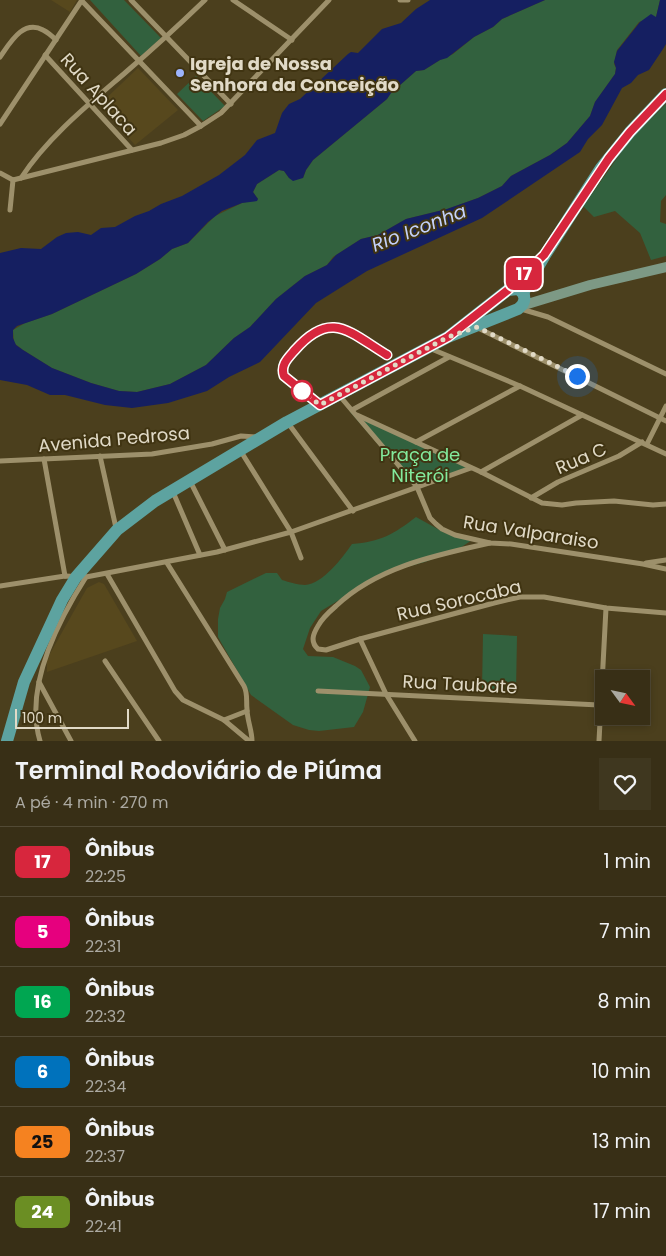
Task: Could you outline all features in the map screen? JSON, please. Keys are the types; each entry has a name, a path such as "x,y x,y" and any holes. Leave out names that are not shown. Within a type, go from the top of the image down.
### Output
{"main road":[{"path":"448,337 477,327 520,303 544,255 601,168 630,132 666,94"},
{"path":"7,741 24,682 58,608 75,577 117,530 155,501 287,422 448,337 507,291 544,255"},
{"path":"520,303 518,289 507,291 503,298 506,305 520,303 666,267"}],"street":[{"path":"131,0 231,104"},
{"path":"136,6 139,0"},
{"path":"21,178 34,158 89,103 166,38 205,0"},
{"path":"233,0 292,40"},
{"path":"0,173 13,180 132,150 184,135 202,126 231,104 329,0"},
{"path":"400,0 408,0"},
{"path":"0,124 82,1 202,126"},
{"path":"0,57 22,29 31,27 42,29 56,40"},
{"name":"Rua Aplaca","path":"45,55 132,150"},
{"path":"10,210 13,180"},
{"path":"520,303 666,374"},
{"path":"477,327 666,421"},
{"path":"428,348 520,386 666,454"},
{"path":"353,412 449,357"},
{"path":"416,442 520,386"},
{"name":"Rua Valparaiso","path":"338,394 417,487 430,518 442,529 455,535 490,544 511,544 666,569"},
{"path":"644,443 666,406"},
{"path":"353,412 542,503 556,505 597,501 653,505 666,504"},
{"path":"481,472 582,415"},
{"path":"287,422 353,511"},
{"name":"Avenida Pedrosa","path":"0,461 152,454 212,444 241,436 260,438"},
{"name":"Rua C","path":"531,498 558,482 619,456 644,443"},
{"path":"240,450 290,532 301,558"},
{"path":"100,456 117,530"},
{"path":"40,741 36,730 39,682 44,662 75,577 44,459"},
{"path":"0,586 107,574 225,550 290,532 353,511 471,468"},
{"path":"190,480 225,550"},
{"path":"172,491 200,555"},
{"name":"Rua Sorocaba","path":"490,544 439,554 408,564 368,582 349,593 326,615 313,633 314,644 321,650 339,646 520,597 544,597 606,608 666,613"},
{"path":"643,564 666,560"},
{"path":"167,563 247,692 247,711 252,729 251,741"},
{"path":"107,574 175,691 183,700 224,720 251,741"},
{"path":"602,670 606,608"},
{"path":"360,639 386,694 415,741"},
{"path":"105,661 159,741"},
{"path":"39,682 71,741"},
{"name":"Rua Taubate","path":"318,690 595,705"},
{"path":"224,720 247,711"},
{"path":"599,725 599,741"}],"shaded area":[{"path":"51,0 77,0 70,12"},
{"path":"138,68 178,110 135,145 99,105"},
{"path":"99,582 104,584 137,641 47,672 47,659 87,588"}],"green space":[{"path":"90,0 124,0 161,38 141,56"},
{"path":"545,0 660,0 656,17 639,22 617,50 614,64 616,68 615,74 595,102 590,116 567,143 550,155 511,176 502,186 478,198 447,209 406,219 378,235 361,239 333,257 327,265 305,276 276,299 250,327 234,338 206,365 170,384 137,392 119,391 91,383 52,368 14,343 13,330 25,323 52,314 136,274 172,249 188,243 215,216 242,203 258,199 253,192 257,184 279,170 284,171 289,178 303,178 313,160 387,99 391,93 416,71 424,70 453,54 474,37 493,27 502,19"},
{"path":"196,76 225,106 203,121 177,94"},
{"path":"666,104 666,195 661,201 660,222 666,224 666,256 651,260 640,233 615,211 594,217 583,206 631,139"},
{"name":"Praça de Niterói","path":"350,412 470,468 414,486"},
{"path":"416,517 445,533 472,540 457,550 425,562 392,571 364,585 321,611 310,628 303,649 308,656 333,657 361,670 370,687 363,712 354,727 319,731 309,730 293,725 251,695 218,637 220,608 227,592 266,573 277,573 282,580 296,584 305,585 312,583 319,580 332,569 352,544 379,539 401,528"},
{"path":"483,634 517,636 516,691 482,690"}],"water":[{"name":"Rio Iconha","path":"430,0 545,0 502,19 493,27 474,37 447,58 424,70 416,71 391,93 387,99 313,160 303,178 293,181 284,171 279,170 257,184 253,192 258,199 257,201 242,203 222,211 208,222 188,243 172,249 136,274 52,314 17,326 13,330 13,338 16,345 52,368 91,383 119,391 137,392 170,384 206,365 234,338 250,327 276,299 305,276 327,265 336,255 361,239 378,235 406,219 447,209 478,198 502,186 511,176 550,155 567,143 590,116 595,102 615,74 614,62 617,51 640,22 651,14 656,17 660,0 666,0 666,44 649,70 638,75 631,83 622,88 602,125 588,139 580,152 482,218 367,271 316,303 260,362 229,377 207,391 168,403 132,408 105,405 65,395 50,395 27,385 0,380 0,253 21,248 41,249 66,233 78,232 91,235 101,228 115,227 135,216 182,196 219,175 245,155 257,140 275,133 282,113 289,104 300,99 348,54 351,52 358,53 382,29 401,23 416,9"}],"bus line":[{"name":"17","path":"387,355 339,328 330,326 312,333 304,340 287,358 283,373 284,376 320,405 448,337 502,295 544,255 616,148 666,94"}],"place":[{"name":"Igreja de Nossa Senhora da Conceição","path":"180,73"}],"route":[{"path":"302,391 320,405 448,337 477,327 577,376"}]}
